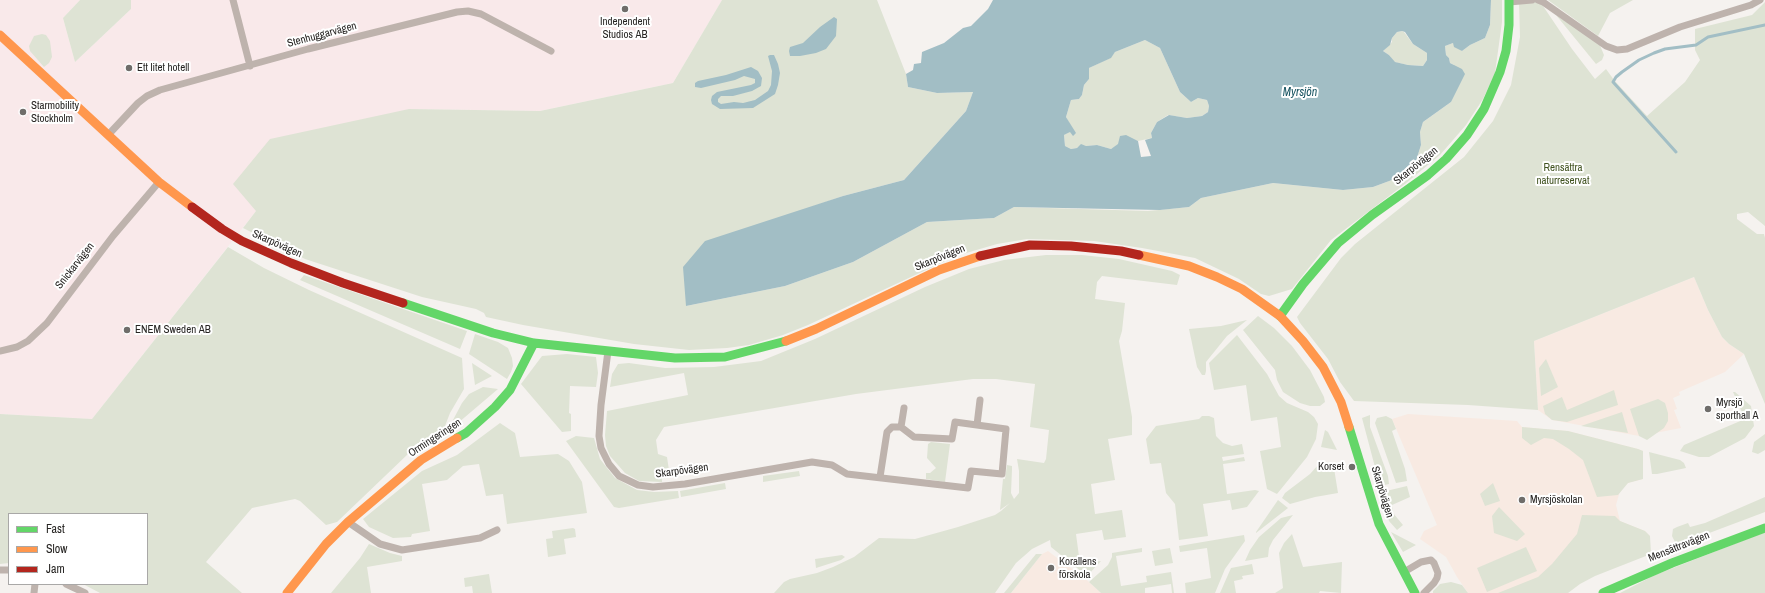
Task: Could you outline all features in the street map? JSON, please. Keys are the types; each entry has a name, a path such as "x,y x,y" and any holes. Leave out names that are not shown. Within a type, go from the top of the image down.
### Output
{"street":[{"path":"233,0 250,66"},
{"path":"1509,1 1532,0"},
{"path":"1538,0 1606,46 1617,50 1627,49 1680,27 1751,5 1760,0"},
{"name":"Skarpövägen","path":"1280,316 1303,284 1338,243 1372,215 1428,175 1446,159 1467,134 1484,109 1500,72 1506,51 1509,25 1509,1"},
{"name":"Stenhuggarvägen","path":"109,134 138,103 154,93 308,49 443,14 468,11 480,14 551,51"},
{"name":"Skarpövägen","path":"0,35 109,134 159,182 242,242 291,264 358,288 485,330 534,343 675,358 725,357 782,343 816,329 939,270 989,253 1030,246 1071,246 1121,251 1189,266 1217,277 1237,286 1280,316 1303,341 1323,367 1341,402 1379,524 1415,593"},
{"name":"Snickarvägen","path":"0,351 17,347 28,341 47,322 112,236 159,182"},
{"name":"Ormingeringen","path":"287,593 326,544 348,522 421,460 466,433 495,408 516,379 534,343"},
{"name":"Skarpövägen","path":"608,351 603,385 599,436 601,448 609,464 619,476 638,485 653,488 812,462 832,465 847,474 968,488 971,471 1002,474 1006,429 977,425"},
{"path":"880,477 887,432 892,427 901,427 914,437 952,439 955,422 977,425 980,400"},
{"path":"901,427 904,408"},
{"path":"348,522 380,544 402,550 480,538 497,530"},
{"name":"Mensättravägen","path":"1603,593 1672,562 1765,528"},
{"path":"1404,572 1421,562 1431,560 1434,563 1438,573 1437,578 1424,593"},
{"path":"68,585 85,593"}],"shaded area":[{"path":"0,0 80,0 63,18 75,62 131,9 131,0 722,0 673,83 540,111 409,109 256,211 92,419 0,414"},
{"path":"1694,277 1708,310 1722,337 1729,344 1744,354 1725,372 1679,392 1680,395 1673,398 1677,409 1674,410 1681,428 1639,436 1552,420 1538,410 1534,341"},
{"name":"Myrsjöskolan","path":"1408,414 1517,421 1522,427 1568,431 1643,451 1643,479 1628,483 1620,491 1616,505 1620,521 1645,531 1650,536 1617,559 1558,593 1468,593 1446,557 1420,539 1424,531 1437,525 1392,419"},
{"name":"Korallens förskola","path":"1048,551 1088,581 1101,593 1011,593 1042,554"}],"green space":[{"path":"80,0 131,0 131,9 75,62 63,18"},
{"path":"722,0 877,0 906,74 908,87 937,93 973,92 966,111 904,180 843,196 794,213 686,306 785,286 853,262 927,222 994,218 1014,207 1148,211 1189,207 1201,198 1273,183 1343,190 1373,187 1400,177 1415,164 1421,145 1420,132 1423,122 1451,102 1454,65 1450,63 1449,58 1446,55 1445,46 1453,43 1462,51 1470,45 1485,38 1490,25 1491,0 1502,0 1502,22 1495,73 1483,99 1466,125 1440,155 1405,184 1331,240 1292,289 1269,296 1261,294 1239,279 1195,258 1094,241 1027,239 997,244 956,256 808,325 783,335 749,345 689,350 634,344 523,325 486,317 484,313 476,309 422,297 305,259 243,228 256,211 233,184 270,139 409,109 540,111 673,83"},
{"name":"Rensättra naturreservat","path":"1519,0 1539,0 1572,49 1595,79 1606,69 1614,80 1647,116 1685,82 1700,60 1695,50 1695,29 1752,15 1765,2 1765,226 1748,212 1737,214 1737,219 1757,234 1764,234 1765,238 1765,404 1744,354 1729,344 1722,337 1708,310 1694,277 1534,341 1538,410 1468,405 1354,401 1340,382 1328,359 1300,323 1297,317 1341,258 1355,244 1464,157 1493,121 1511,85 1520,37"},
{"path":"1548,0 1633,0 1610,13 1598,36"},
{"path":"1556,15 1599,43 1604,55 1602,60 1596,64"},
{"path":"1402,31 1413,44 1427,53 1427,60 1423,66 1394,62 1389,55 1383,51 1392,42 1392,38 1397,32"},
{"path":"42,34 46,35 50,41 52,57 49,63 44,67 30,51 29,46 34,36"},
{"path":"1145,40 1160,48 1180,92 1191,102 1198,98 1207,100 1209,106 1208,112 1202,116 1187,118 1168,115 1157,122 1151,133 1152,138 1138,141 1130,138 1111,149 1097,145 1081,145 1077,148 1071,149 1065,146 1064,135 1073,130 1066,117 1071,100 1079,99 1082,95 1084,85 1089,79 1089,68 1110,58 1115,52"},
{"path":"228,247 264,268 309,290 462,358 464,389 450,413 443,431 427,440 408,454 337,522 326,525 300,501 295,499 252,508 206,562 242,593 100,593 85,585 148,585 148,513 8,513 8,563 0,564 0,414 92,419"},
{"path":"1046,255 1082,255 1119,259 1172,271 1180,275 1177,285 1102,276 1097,282 1095,299 1125,303 1122,331 1119,341 1132,417 1132,435 1108,439 1115,480 1091,484 1095,514 1122,510 1126,537 1104,540 1102,530 1076,534 1080,564 1101,561 1087,576 1051,547 1050,540 1032,549 1016,563 995,593 774,593 784,582 790,579 817,573 854,557 879,538 915,539 995,515 1001,511 1010,503 1000,510 1003,479 1005,479 1007,465 1012,466 1011,493 1014,499 1019,493 1019,471 1017,459 1044,463 1046,459 1049,430 1030,427 1035,384 996,379 973,379 856,394 664,427 656,440 658,454 667,457 670,477 662,479 662,482 639,481 625,473 610,456 606,446 605,435 607,411 688,395 684,373 610,387 612,374 618,364 629,363 665,368 714,367 761,361 815,339 925,287 969,269 1004,260"},
{"path":"304,275 467,331 460,349 300,280"},
{"path":"1258,316 1274,328 1292,346 1310,370 1324,397 1325,402 1320,406 1310,406 1300,403 1283,392 1277,380 1275,370 1243,330"},
{"path":"1247,320 1227,336 1206,362 1205,375 1202,375 1197,367 1189,329 1221,326"},
{"path":"475,334 498,342 508,348 513,366 507,379 469,354"},
{"path":"1237,335 1267,374 1279,396 1287,403 1308,412 1314,417 1318,424 1316,439 1307,457 1277,494 1267,489 1260,451 1281,447 1277,417 1251,421 1246,385 1214,390 1209,363"},
{"path":"567,354 596,357 598,373 596,387 570,386 569,413 571,414 571,431 562,432 521,384 542,356"},
{"path":"1546,359 1558,387 1541,396 1539,368"},
{"path":"472,363 492,376 475,385"},
{"path":"483,387 498,389 458,423 454,423 453,420 462,403 469,394"},
{"path":"1614,390 1618,405 1567,422 1552,420 1545,414 1543,406 1562,397 1567,410"},
{"path":"1733,392 1735,392 1751,406 1754,426 1745,438 1709,457 1699,457 1680,451 1684,445 1745,419"},
{"path":"1658,399 1665,403 1668,413 1668,421 1664,428 1647,440 1639,436 1630,409"},
{"path":"1622,412 1628,433 1581,426"},
{"path":"1370,415 1370,427 1388,476 1389,484 1380,486 1362,418"},
{"path":"1202,416 1214,418 1216,436 1223,443 1232,446 1242,444 1244,454 1222,457 1223,461 1244,457 1245,461 1223,464 1227,494 1255,490 1259,491 1247,507 1232,510 1230,500 1203,504 1208,536 1179,540 1175,504 1166,493 1161,463 1150,464 1146,439 1156,426 1199,419"},
{"path":"1386,416 1392,419 1396,429 1392,431 1405,469 1407,481 1396,483 1375,423 1377,418"},
{"path":"500,423 515,433 520,457 558,454 569,461 582,482 587,513 507,524 503,494 486,496 479,464 463,466 447,480 422,484 430,531 412,534 411,537 393,538 369,527 363,519 422,471 457,455"},
{"path":"1522,427 1568,431 1643,451 1643,479 1628,483 1618,495 1597,497 1583,460 1553,439 1544,438 1531,445 1522,438"},
{"path":"1325,430 1328,432 1337,450 1321,447"},
{"path":"1765,434 1765,450 1758,454 1752,452 1754,442"},
{"path":"576,436 594,438 600,459 615,478 637,490 654,492 678,491 679,498 619,508 614,507 566,441"},
{"path":"931,442 950,444 945,482 926,479 926,473 930,473 936,468 927,458 928,444"},
{"path":"1649,452 1680,460 1684,463 1686,468 1652,474"},
{"path":"1333,462 1338,493 1315,497 1290,504 1282,498 1285,493 1310,474 1319,464"},
{"path":"799,471 800,476 763,482 763,476"},
{"path":"725,483 726,489 681,497 680,491"},
{"path":"1493,483 1500,501 1485,506 1480,494"},
{"path":"1407,486 1410,497 1392,505 1393,513 1403,525 1397,530 1389,521 1382,492"},
{"path":"1765,497 1765,512 1680,544 1675,542 1672,536 1673,529 1677,527 1688,523 1690,527 1705,523"},
{"path":"1278,500 1288,508 1256,533 1256,532"},
{"path":"1499,507 1525,534 1517,541 1494,533 1492,516"},
{"path":"1293,515 1273,540 1269,548 1268,557 1245,561 1250,550 1259,537 1281,518"},
{"path":"1582,515 1615,516 1620,521 1645,531 1650,536 1651,554 1595,576 1580,584 1568,593 1498,593 1538,577 1552,564 1577,534"},
{"path":"575,529 576,537 564,539 566,554 548,557 546,539 553,538 552,531"},
{"path":"1391,532 1416,545 1403,552"},
{"path":"1765,532 1765,593 1620,593 1655,575"},
{"path":"1292,534 1303,567 1342,562 1341,593 1320,591 1319,593 1275,593 1283,588 1279,553 1284,543"},
{"path":"1244,535 1245,541 1225,569 1215,593 1186,593 1185,583 1211,578 1207,548 1180,552 1179,546"},
{"path":"369,544 390,553 402,556 402,561 367,567 371,593 331,593 360,558"},
{"path":"1526,547 1537,571 1487,592 1477,568"},
{"path":"1142,548 1142,552 1116,556 1121,586 1147,582 1146,576 1171,572 1174,593 1172,593 1171,584 1145,588 1145,593 1101,593 1089,582 1108,565 1112,557 1112,553"},
{"path":"1170,548 1173,563 1155,566 1152,551"},
{"path":"1036,554 1042,554 1011,593 1004,593"},
{"path":"842,555 845,557 841,560 816,568 815,559"},
{"path":"1252,564 1254,574 1242,576 1243,579 1234,581 1236,593 1220,593 1231,568"},
{"path":"489,574 492,593 473,593 472,586 465,587 464,578"},
{"path":"1451,582 1462,585 1468,593 1433,593 1433,591 1440,584"}],"water":[{"name":"Myrsjön","path":"993,0 1491,0 1490,25 1485,38 1470,45 1462,51 1454,47 1453,43 1445,46 1446,55 1449,58 1450,63 1462,69 1465,74 1451,102 1423,122 1420,132 1421,145 1415,164 1400,177 1373,187 1343,190 1273,183 1201,198 1189,207 1160,210 1014,207 994,218 927,222 853,262 785,286 686,306 683,267 705,241 843,196 904,180 966,111 973,92 937,93 908,87 906,74 913,70 914,64 921,63 922,52 944,43 963,28 971,26 988,9","holes":["1397,32 1405,32 1413,44 1427,53 1427,60 1423,66 1395,62 1383,51 1390,45 1392,38","1145,40 1160,48 1180,92 1191,102 1198,98 1207,100 1209,106 1208,112 1202,116 1187,118 1169,115 1157,122 1151,133 1152,138 1145,140 1151,156 1141,157 1138,141 1126,135 1120,136 1118,144 1111,149 1097,145 1086,146 1081,144 1077,148 1071,149 1065,146 1064,135 1070,132 1073,136 1076,133 1066,117 1071,100 1079,99 1082,95 1084,85 1089,79 1089,68 1111,58 1115,52"]},
{"path":"834,17 837,19 836,36 826,49 816,53 790,56 790,47 803,43 820,27"},
{"path":"774,55 778,64 780,73 778,85 775,94 753,108 720,109 712,104 711,100 712,96 717,92 751,85 755,83 755,79 744,76 735,80 701,88 695,87 695,83 698,81 726,75 751,67 758,71 762,78 761,86 752,91 733,96 721,96 718,99 718,102 721,104 734,102 743,103 755,100 768,91 771,85 772,71 768,56"}],"waterway":[{"path":"1676,152 1613,82 1616,77 1639,60 1665,49 1696,45 1708,37 1765,25"}],"traffic: fast":[{"path":"1280,316 1303,284 1338,243 1372,215 1428,175 1446,159 1467,135 1484,109 1500,72 1506,51 1509,25 1509,0"},
{"path":"403,303 493,333 534,343 675,358 725,357 786,341"},
{"path":"457,438 466,433 495,407 510,390 534,343"},
{"path":"1349,427 1379,524 1415,593"},
{"path":"1603,593 1672,563 1765,528"}],"traffic: slow":[{"path":"0,35 159,182 192,207"},
{"path":"1139,255 1189,266 1217,277 1242,289 1280,316 1303,341 1323,367 1341,402 1349,427"},
{"path":"786,341 816,329 939,270 980,256"},
{"path":"287,593 326,544 348,522 421,460 457,438"}],"traffic: jam":[{"path":"192,207 222,229 242,241 291,263 343,283 403,303"},
{"path":"980,256 1030,245 1071,246 1121,251 1139,255"}],"place":[{"name":"Independent Studios AB","path":"625,9"},
{"name":"Ett litet hotell","path":"129,68"},
{"name":"Starmobility Stockholm","path":"23,112"},
{"name":"ENEM Sweden AB","path":"127,330"},
{"name":"Myrsjö sporthall A","path":"1708,409"},
{"name":"Korset","path":"1352,467"},
{"name":"Myrsjöskolan","path":"1522,500"},
{"name":"Korallens förskola","path":"1051,568"}]}
